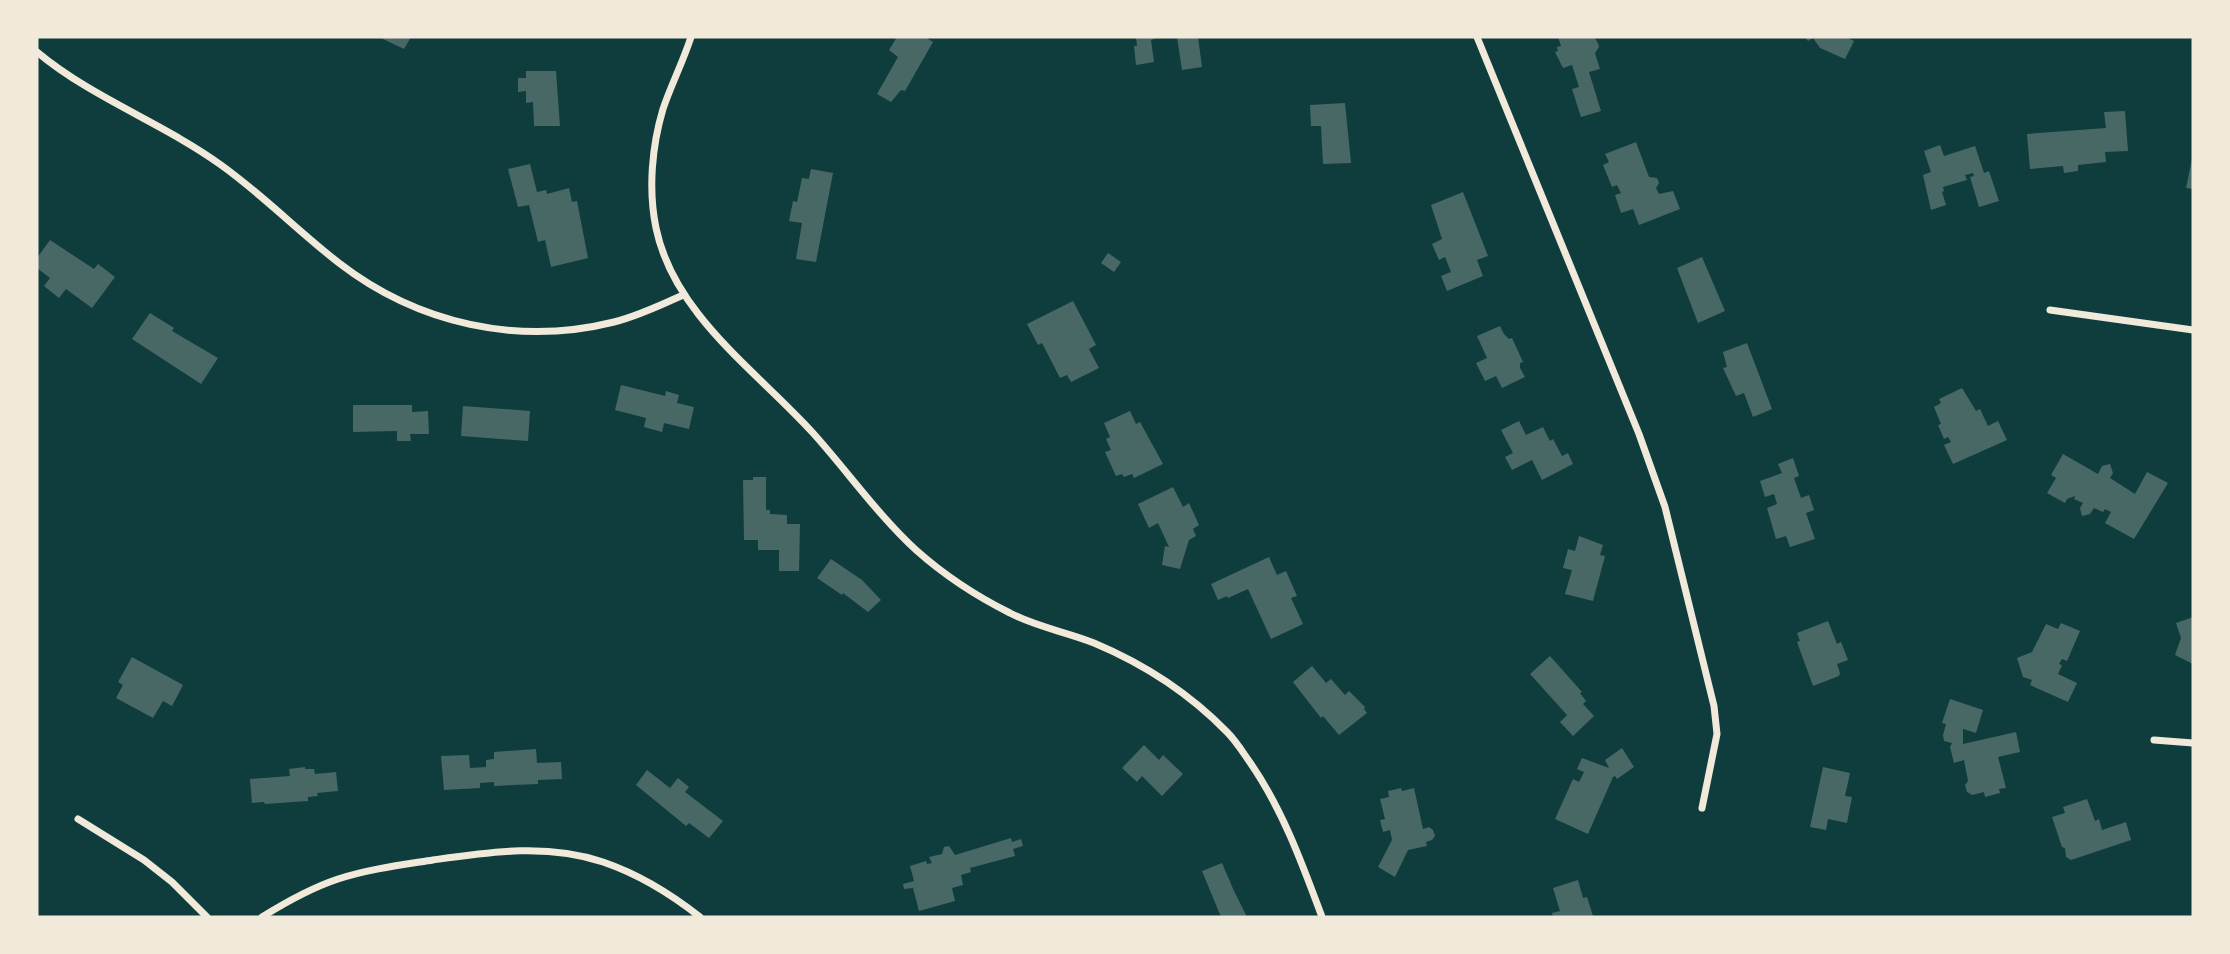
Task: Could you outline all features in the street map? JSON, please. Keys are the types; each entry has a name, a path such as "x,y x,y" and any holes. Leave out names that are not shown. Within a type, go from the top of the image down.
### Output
{"street":[{"path":"691,37 663,108 653,169 655,226 665,261 683,295 813,433 889,523 955,581 1013,615 1093,643 1146,666 1203,709 1230,735 1269,789 1322,917"},
{"path":"1477,37 1639,434 1665,508 1714,706 1717,734 1702,808"},
{"path":"37,51 71,76 221,164 270,202 340,264 385,294 424,312 497,330 535,332 578,329 615,321 651,310 683,295"},
{"path":"2050,310 2193,330"},
{"path":"2154,740 2193,743"},
{"path":"78,819 144,860 172,882 207,917"},
{"path":"262,917 306,892 378,868 503,850 552,851 601,861 641,878 700,917"}],"building":[{"path":"379,37 411,37 404,49"},
{"path":"897,37 925,37 933,42 905,91 901,90 891,102 877,94 898,57 889,50"},
{"path":"1136,37 1160,37 1151,40 1154,62 1136,65"},
{"path":"1177,37 1198,37 1202,67 1182,70"},
{"path":"1558,37 1594,37 1598,43 1599,47 1595,53 1600,69 1589,72 1601,111 1581,117 1572,89 1579,87 1572,65 1563,68 1555,52 1558,51 1557,47 1561,46"},
{"path":"1805,37 1846,37 1854,41 1845,59 1820,48 1813,38 1808,41"},
{"path":"526,71 556,71 560,126 534,126 533,102 526,103 526,91 518,92 518,78 526,78"},
{"path":"1345,103 1351,163 1323,164 1321,126 1311,126 1310,105"},
{"path":"2125,111 2128,151 2105,152 2106,162 2078,165 2078,171 2064,173 2063,166 2030,169 2027,134 2106,128 2104,112"},
{"path":"1636,142 1649,177 1657,178 1659,183 1656,188 1659,194 1673,191 1680,209 1639,225 1633,209 1621,213 1615,195 1621,193 1617,185 1612,187 1603,165 1609,162 1605,154"},
{"path":"1940,145 1944,156 1975,146 1984,173 1989,171 1999,201 1979,207 1970,177 1974,176 1973,173 1965,175 1967,180 1943,187 1946,205 1931,210 1923,175 1931,172 1924,151"},
{"path":"2193,159 2193,189 2186,188"},
{"path":"530,164 537,192 546,190 547,194 569,188 572,202 577,201 588,258 551,267 545,240 538,242 529,205 518,207 508,169"},
{"path":"811,169 833,173 816,262 796,259 802,223 789,221 793,201 797,202 802,178 809,179"},
{"path":"1463,192 1488,256 1477,260 1483,276 1447,291 1441,276 1451,272 1445,257 1439,260 1432,244 1442,239 1431,205"},
{"path":"50,240 94,269 98,264 115,277 92,308 66,289 59,298 44,286 50,278 37,268 37,258"},
{"path":"1108,253 1121,262 1114,272 1101,263"},
{"path":"1702,257 1725,311 1698,323 1677,268"},
{"path":"1073,301 1096,345 1089,349 1099,368 1071,382 1067,375 1060,378 1042,343 1038,345 1027,324"},
{"path":"150,313 174,328 172,331 218,358 201,384 132,339"},
{"path":"1500,326 1509,339 1512,338 1523,362 1520,363 1520,368 1525,377 1502,388 1496,376 1485,381 1476,363 1487,358 1477,336"},
{"path":"1747,343 1772,409 1753,417 1744,393 1736,396 1723,368 1727,367 1723,352"},
{"path":"621,385 665,396 666,391 679,395 677,403 694,407 689,429 664,423 662,432 644,427 646,418 615,410"},
{"path":"1962,388 1976,411 1980,409 1988,426 1998,421 2007,440 1953,464 1944,445 1951,442 1948,437 1944,439 1934,407 1941,403 1939,399"},
{"path":"353,405 412,405 412,412 428,411 429,434 410,434 411,441 397,441 397,431 353,432"},
{"path":"463,406 530,411 528,441 461,436"},
{"path":"1130,411 1136,424 1140,422 1163,464 1134,478 1132,474 1116,476 1105,452 1111,450 1106,439 1110,437 1104,423"},
{"path":"1519,421 1526,435 1543,427 1562,456 1568,453 1573,464 1542,480 1532,460 1512,470 1505,457 1513,453 1501,430"},
{"path":"2063,454 2098,474 2102,466 2110,464 2113,473 2110,478 2135,494 2147,472 2168,483 2134,539 2105,523 2111,512 2094,508 2090,514 2082,516 2080,508 2083,503 2074,499 2075,496 2067,499 2065,503 2047,493 2056,478 2051,475"},
{"path":"1793,458 1799,476 1794,478 1801,498 1809,495 1814,510 1806,513 1815,539 1790,547 1786,536 1776,539 1767,508 1777,504 1774,494 1765,497 1760,481 1782,473 1778,464"},
{"path":"753,477 766,477 766,510 770,510 770,514 787,515 787,524 800,524 799,571 779,571 779,550 758,550 758,540 744,540 743,480 753,480"},
{"path":"1173,487 1183,507 1189,503 1199,525 1193,529 1196,536 1189,540 1180,569 1162,565 1165,546 1169,547 1158,523 1149,528 1138,504"},
{"path":"1579,536 1603,545 1600,555 1605,556 1593,601 1565,594 1572,570 1563,568 1568,549 1575,551"},
{"path":"1269,557 1277,575 1286,571 1297,596 1291,598 1303,624 1271,639 1248,589 1218,600 1211,584"},
{"path":"831,559 862,580 881,600 868,612 817,578"},
{"path":"2193,617 2193,664 2175,655 2181,638 2176,623"},
{"path":"1828,621 1837,644 1841,642 1848,660 1837,664 1839,676 1813,686 1797,642 1800,641 1797,633"},
{"path":"2061,623 2080,631 2067,661 2062,659 2059,664 2062,665 2058,674 2077,683 2068,702 2030,685 2032,680 2023,677 2017,658 2032,652 2046,624 2058,629"},
{"path":"1550,656 1582,692 1580,693 1586,701 1583,704 1594,716 1573,736 1560,722 1567,715 1530,674"},
{"path":"132,657 183,685 172,706 163,701 153,718 116,698 123,685 118,682"},
{"path":"1312,666 1326,683 1331,679 1345,695 1349,691 1365,707 1367,713 1339,735 1323,716 1321,718 1293,682"},
{"path":"1950,699 1983,710 1976,733 1963,729 1963,744 2016,732 2020,752 1998,757 2006,788 1999,789 2000,793 1985,797 1984,792 1972,795 1967,792 1964,760 1954,763 1950,747 1952,743 1944,741 1946,724 1942,723"},
{"path":"1144,745 1159,760 1163,755 1183,774 1162,796 1142,776 1137,782 1122,768"},
{"path":"1622,748 1634,767 1617,779 1613,777 1588,834 1555,819 1573,779 1579,782 1584,772 1577,769 1582,758 1609,768 1605,760"},
{"path":"536,749 537,763 561,762 562,779 538,780 538,784 494,786 494,782 480,783 480,788 444,790 441,756 469,755 470,768 486,767 486,760 494,759 494,752"},
{"path":"1823,767 1850,773 1845,796 1852,797 1847,823 1828,819 1826,830 1810,827"},
{"path":"289,769 314,769 315,774 336,772 338,791 317,793 318,796 308,797 308,801 252,803 250,779 290,776"},
{"path":"647,770 670,788 678,778 689,787 685,792 723,821 709,838 689,823 686,826 636,785"},
{"path":"1401,788 1402,791 1414,788 1423,829 1429,827 1435,836 1426,842 1427,846 1408,850 1395,877 1378,867 1392,840 1390,830 1383,832 1380,820 1385,819 1380,799 1389,797 1388,791"},
{"path":"2087,799 2095,821 2099,819 2102,830 2126,822 2131,840 2071,860 2066,857 2052,817 2065,813 2063,807"},
{"path":"1011,838 1012,842 1021,839 1023,846 1013,849 1015,856 970,868 971,872 961,875 963,885 952,888 955,901 919,911 913,888 904,889 903,884 914,881 910,866 926,861 927,864 932,863 929,857 942,854 944,847 949,846 955,855"},
{"path":"1222,863 1247,917 1221,917 1202,871"},
{"path":"1578,880 1583,898 1587,897 1593,916 1553,917 1552,913 1560,911 1553,888"}]}
